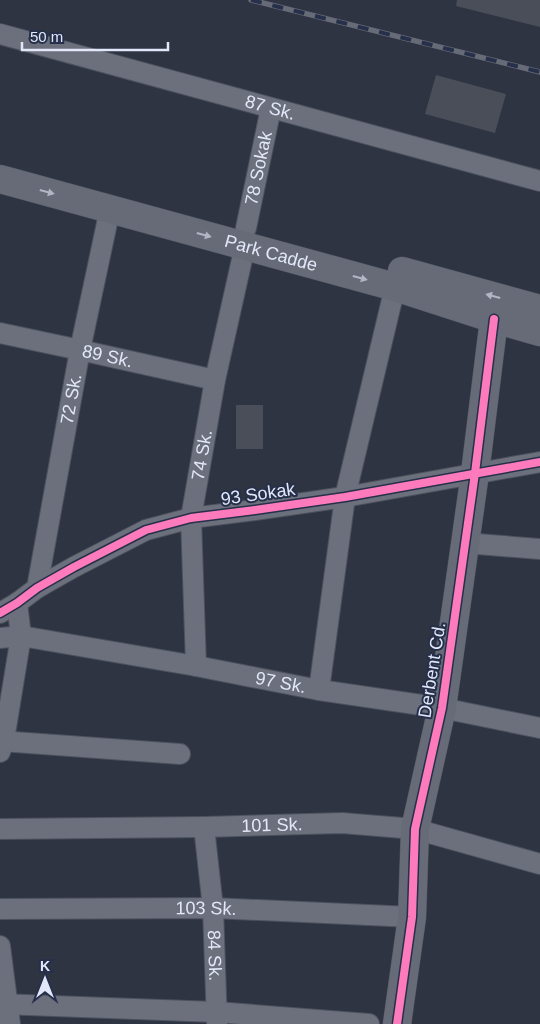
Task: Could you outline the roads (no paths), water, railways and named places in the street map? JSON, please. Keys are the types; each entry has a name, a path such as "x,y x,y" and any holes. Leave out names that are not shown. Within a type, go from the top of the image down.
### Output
{"main road":[{"name":"Park Cadde","path":"0,160 245,237 494,319 540,332"},
{"name":"Park Cadde","path":"0,179 110,210 245,237 540,309"},
{"name":"Derbent Cd.","path":"398,1024 412,917 415,829 442,708 475,474 494,319"}],"street":[{"name":"87 Sk.","path":"0,34 540,181"},
{"name":"78 Sokak","path":"245,237 271,108"},
{"name":"72 Sk.","path":"37,588 80,350 110,210"},
{"name":"74 Sk.","path":"196,666 191,518 215,380 245,237"},
{"path":"319,690 345,496 395,287"},
{"name":"89 Sk.","path":"0,333 215,380"},
{"name":"93 Sokak","path":"0,613 37,588 146,530 191,518 345,496 540,462"},
{"path":"465,543 540,549"},
{"path":"18,602 21,636 1,744 180,754"},
{"name":"97 Sk.","path":"0,638 21,636 196,666 319,690 442,708 540,728"},
{"name":"101 Sk.","path":"0,829 204,827 342,823 415,829 540,864"},
{"name":"84 Sk.","path":"204,827 213,908 217,1018"},
{"name":"103 Sk.","path":"0,909 213,908 412,917"},
{"path":"0,946 6,1011 369,1024"}],"railway":[{"path":"251,0 540,72"}]}
